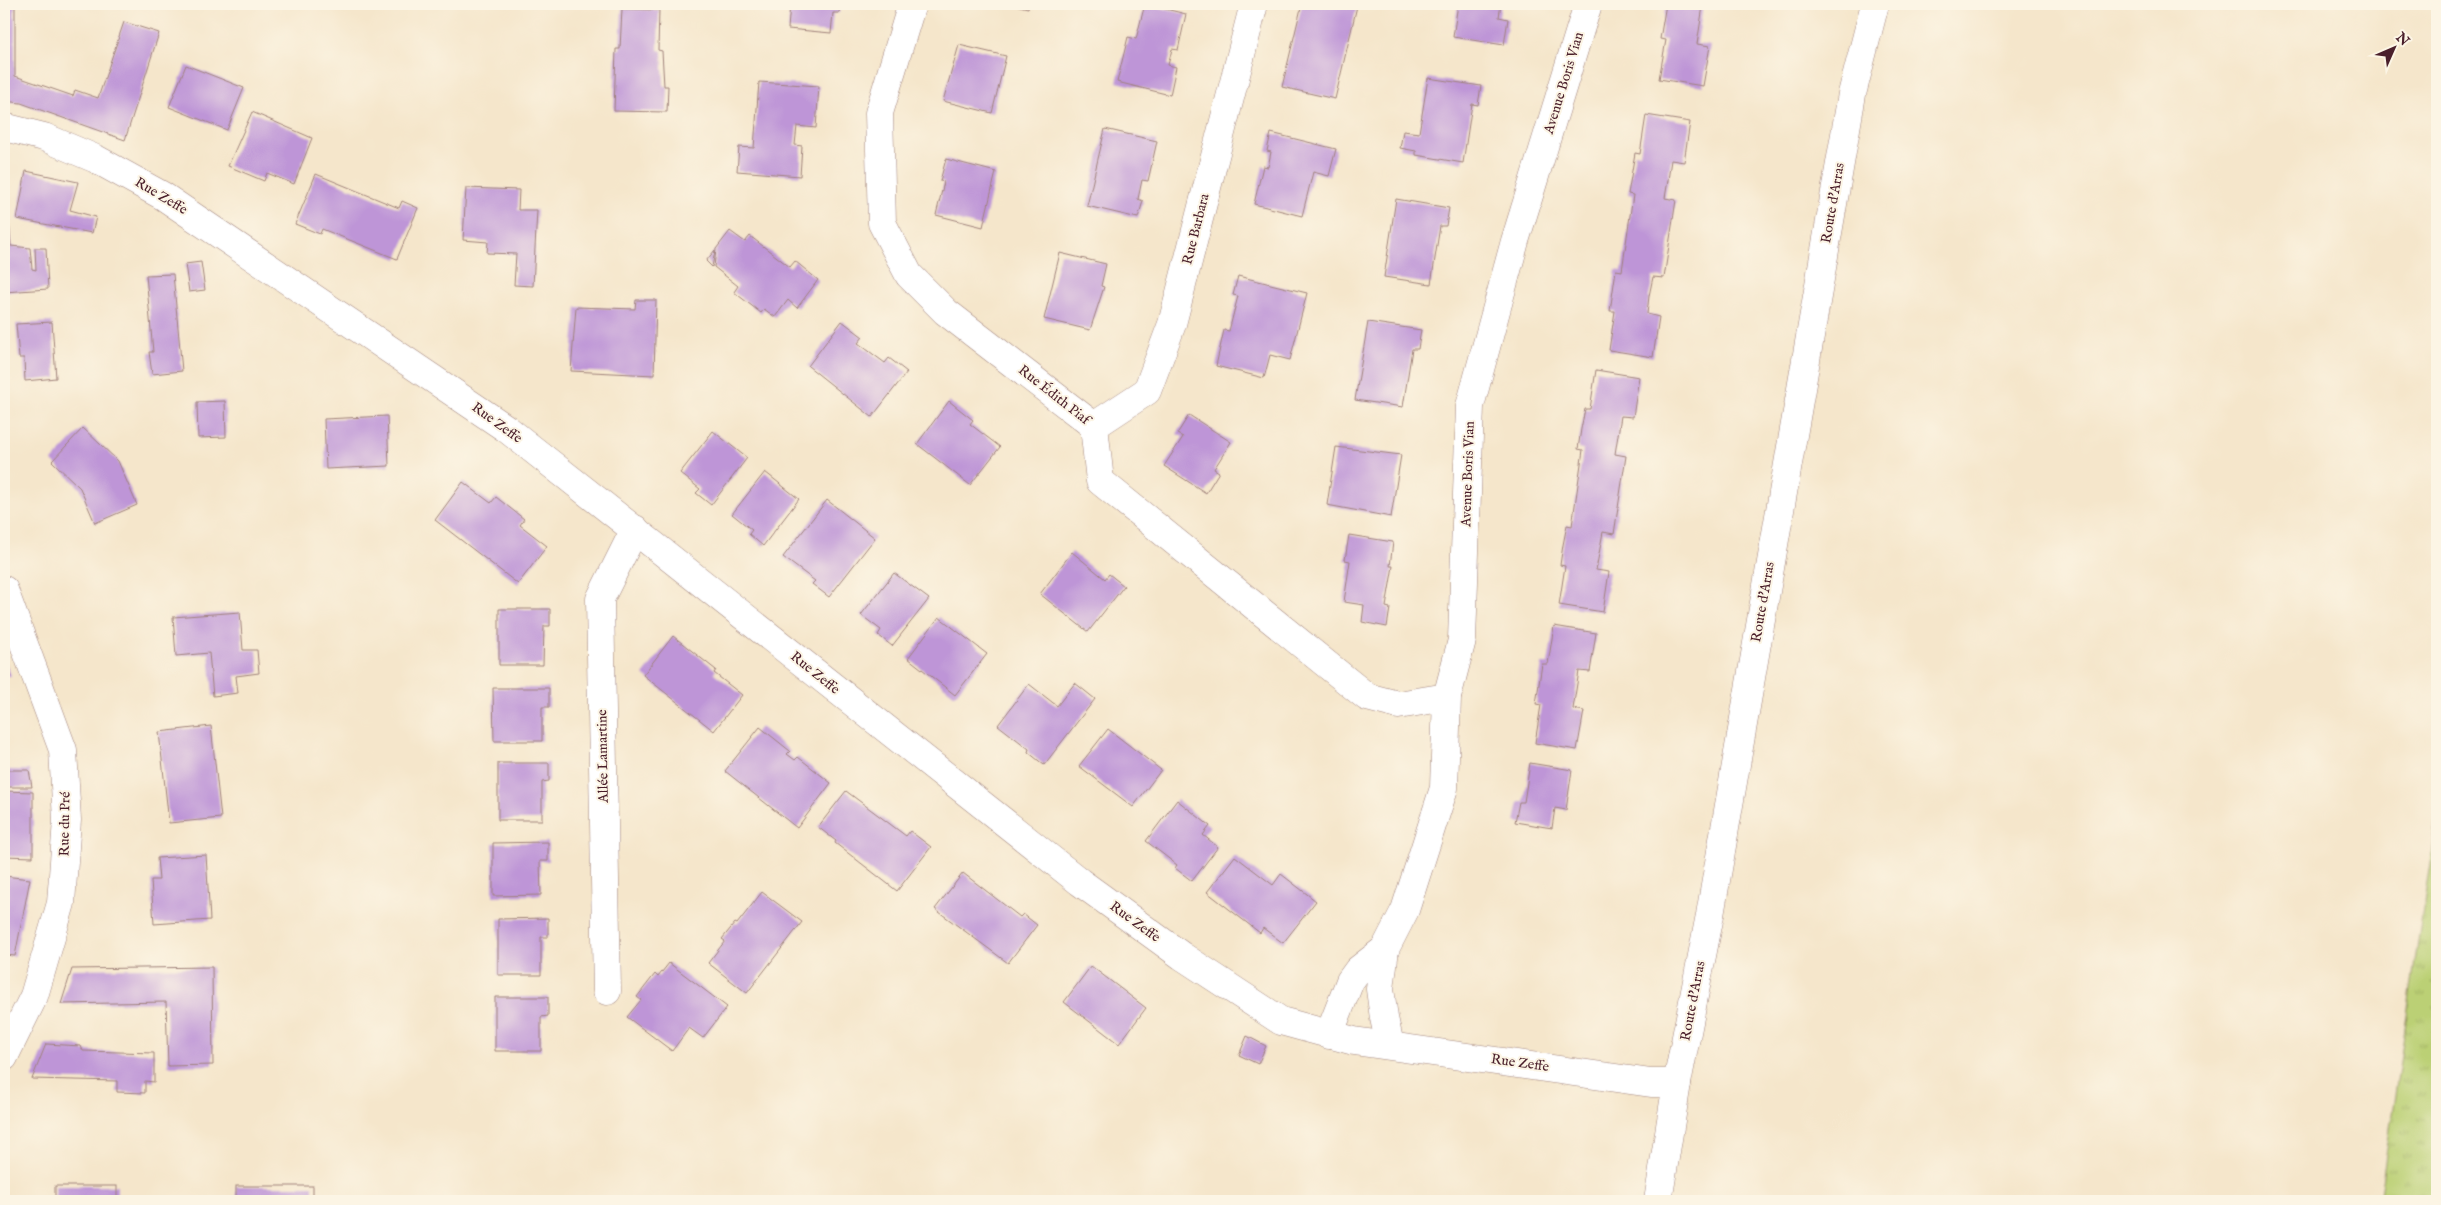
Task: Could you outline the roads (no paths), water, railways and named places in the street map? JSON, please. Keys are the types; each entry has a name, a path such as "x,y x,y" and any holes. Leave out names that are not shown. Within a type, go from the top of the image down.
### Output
{"street":[{"name":"Rue Édith Piaf","path":"912,4 879,113 882,223 909,275 946,312 1094,426 1100,481 1368,697 1398,705 1447,697"},
{"name":"Rue Barbara","path":"1094,426 1147,391 1172,324 1254,4"},
{"name":"Avenue Boris Vian","path":"1390,1044 1380,989 1385,949 1405,910 1444,788 1447,697 1462,640 1470,406 1515,240 1588,4"},
{"name":"Route d'Arras","path":"1658,1201 1677,1083 1710,916 1852,94 1875,4"},
{"name":"Rue Zeffe","path":"4,127 44,137 96,159 163,196 507,429 1080,882 1182,956 1281,1020 1329,1035 1651,1082 1677,1083"},
{"name":"Allée Lamartine","path":"607,991 600,599 635,529"},
{"name":"Rue du Pré","path":"4,590 64,750 67,820 61,902 34,996 4,1057"},
{"name":"Avenue Boris Vian","path":"1329,1035 1350,982 1358,970 1385,949"}]}
